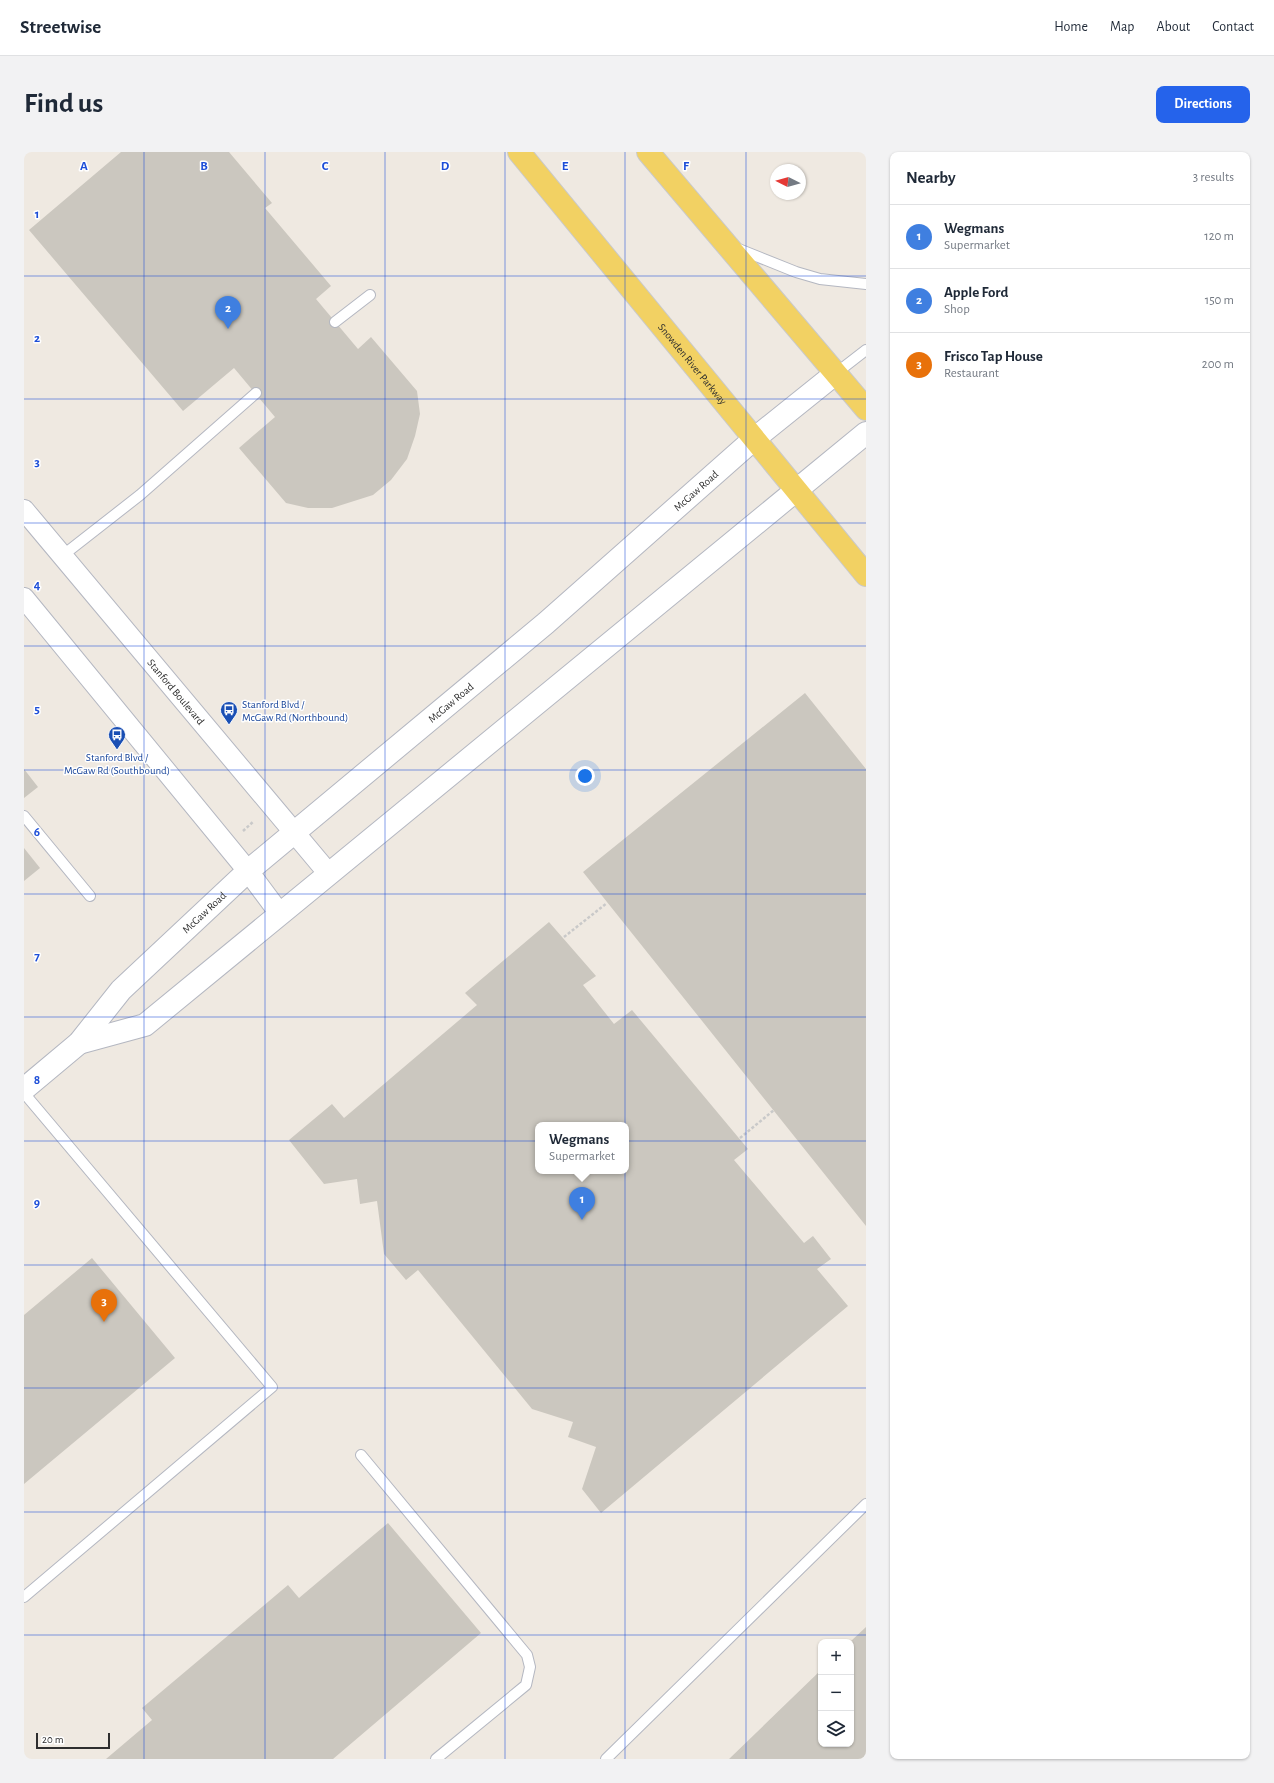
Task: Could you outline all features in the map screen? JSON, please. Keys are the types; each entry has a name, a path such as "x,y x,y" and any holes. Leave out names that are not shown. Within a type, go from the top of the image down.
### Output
{"main road":[{"name":"Snowden River Parkway","path":"518,152 866,575"},
{"path":"648,152 866,409"}],"street":[{"name":"McGaw Road","path":"24,1089 79,1043 121,990 248,871 546,623 754,439 835,374"},
{"name":"McGaw Road","path":"79,1043 145,1025 866,434"},
{"name":"Stanford Boulevard","path":"24,510 329,874"},
{"path":"24,598 248,871 280,914"}],"lane":[{"path":"725,243 796,272 820,279 866,284"},
{"path":"335,322 370,295"},
{"path":"835,374 866,350"},
{"path":"62,556 140,495 256,393"},
{"path":"24,816 90,896"},
{"path":"24,1093 272,1387 24,1598"},
{"path":"361,1455 527,1655 530,1667 526,1685 436,1759"},
{"path":"606,1759 866,1504"}],"path":[{"path":"241,832 257,818"},
{"path":"564,937 607,903"},
{"path":"740,1138 774,1110"}],"building":[{"path":"121,152 229,152 272,203 265,208 331,286 316,299 358,349 371,337 417,391 420,414 415,436 407,459 391,480 373,495 332,508 308,508 286,503 239,448 275,417 234,368 183,411 29,230"},
{"path":"805,693 866,769 866,1226 583,872"},
{"path":"24,769 38,787 24,798"},
{"path":"24,848 40,868 24,881"},
{"path":"549,922 596,976 583,985 614,1024 632,1010 748,1149 734,1160 804,1243 813,1236 831,1259 817,1269 848,1306 601,1513 582,1489 596,1447 568,1437 573,1422 532,1409 418,1270 406,1280 384,1254 377,1201 360,1204 357,1179 324,1184 289,1140 332,1104 344,1118 477,1005 465,993"},
{"path":"92,1258 175,1358 24,1484 24,1315"},
{"path":"388,1523 481,1633 333,1759 106,1759 152,1720 142,1708 288,1585 299,1598"},
{"path":"866,1627 866,1759 729,1759 818,1673 818,1747 854,1747 853,1639"}],"place":[{"name":"Apple Ford","path":"228,329"},
{"name":"Stanford Blvd / McGaw Rd (Northbound)","path":"229,725"},
{"name":"Stanford Blvd / McGaw Rd (Southbound)","path":"117,750"},
{"name":"Wegmans","path":"582,1220"},
{"name":"Frisco Tap House","path":"104,1322"}]}
